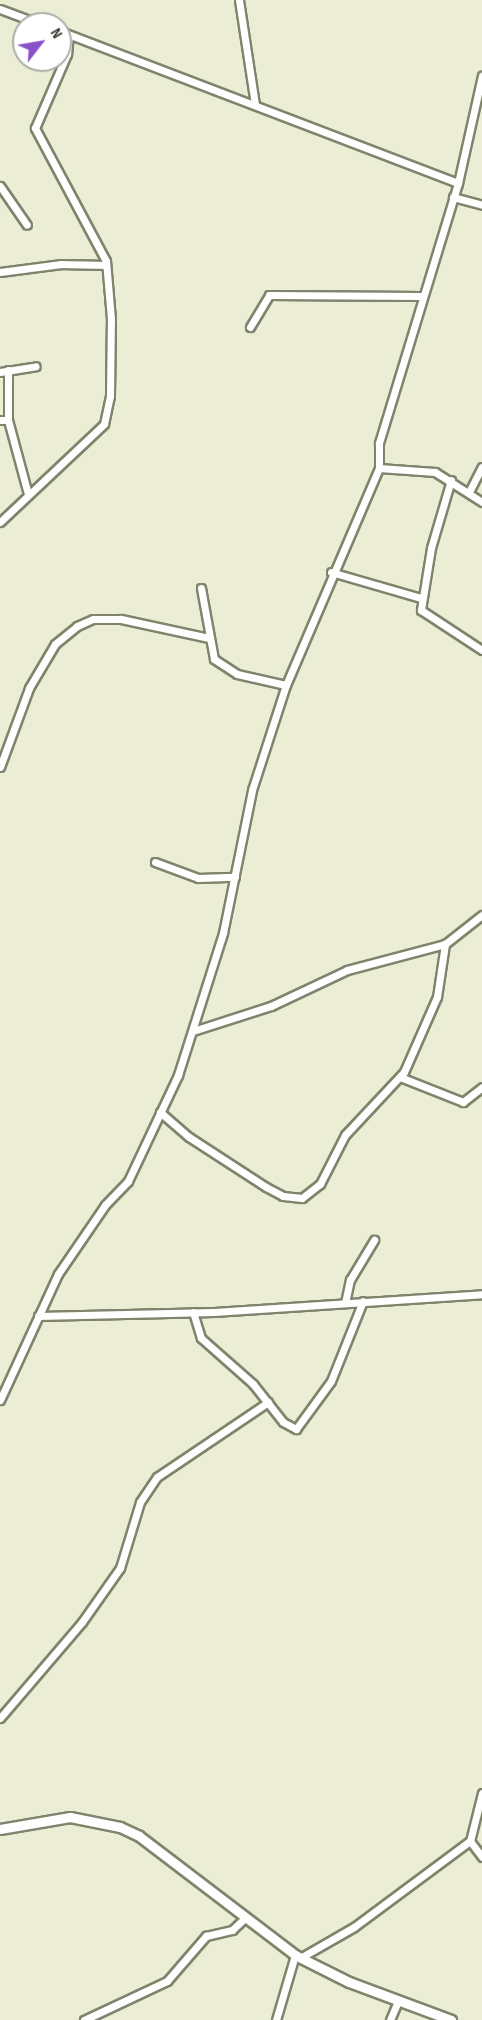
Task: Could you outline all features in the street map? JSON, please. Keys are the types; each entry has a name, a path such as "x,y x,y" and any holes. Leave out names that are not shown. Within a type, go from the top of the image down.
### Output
{"main road":[{"path":"0,1829 70,1817 120,1827 139,1836 298,1957 398,2001 451,2020"}],"street":[{"path":"239,0 255,105"},
{"path":"72,36 458,183"},
{"path":"0,522 104,424 110,396 111,319 106,265 35,128 59,72"},
{"path":"0,1400 58,1274 105,1205 128,1181 160,1112 193,1031 235,877 252,790 286,685 331,572 379,468 379,443 421,297 458,183 482,76"},
{"path":"0,186 27,225"},
{"path":"453,197 482,206"},
{"path":"0,272 61,264 106,265"},
{"path":"250,327 269,295 421,297"},
{"path":"0,372 36,366"},
{"path":"8,370 4,420 28,494"},
{"path":"469,492 482,467"},
{"path":"379,468 420,468 451,480 482,502"},
{"path":"451,480 421,610 482,650"},
{"path":"331,572 422,598"},
{"path":"201,588 210,653 226,670 286,685"},
{"path":"0,767 29,688 55,644 77,626 93,619 121,619 209,638"},
{"path":"155,862 198,878 235,877"},
{"path":"193,1031 271,1006 347,970 445,944 482,915"},
{"path":"160,1112 189,1137 266,1187 283,1196 302,1198 320,1184 345,1135 400,1077 437,997 445,944"},
{"path":"400,1077 464,1102 482,1086"},
{"path":"345,1303 350,1280 374,1240"},
{"path":"38,1316 193,1312 482,1294"},
{"path":"193,1312 201,1338 268,1402 283,1422 291,1428 301,1426 331,1381 363,1301"},
{"path":"0,1718 82,1622 120,1568 140,1502 157,1477 268,1402"},
{"path":"276,2020 298,1957 354,1927 470,1841 482,1793"},
{"path":"470,1841 482,1857"},
{"path":"84,2020 167,1981 206,1936 232,1930 245,1918"},
{"path":"390,2020 398,2001"}]}
